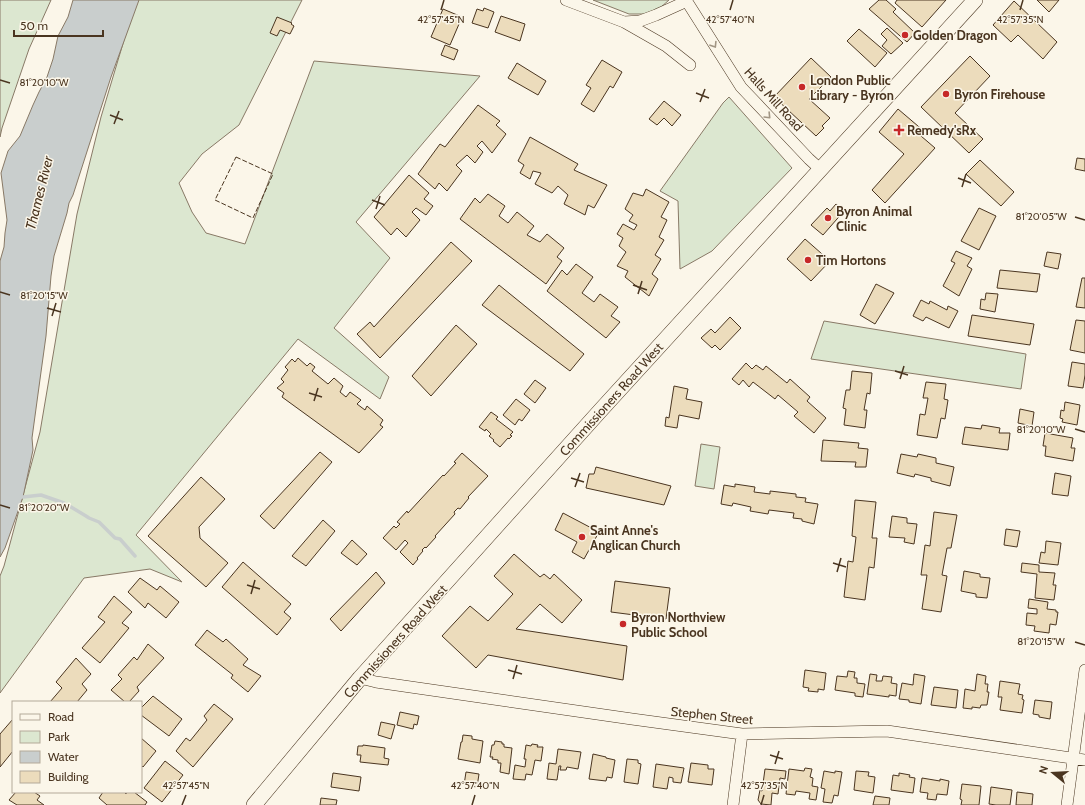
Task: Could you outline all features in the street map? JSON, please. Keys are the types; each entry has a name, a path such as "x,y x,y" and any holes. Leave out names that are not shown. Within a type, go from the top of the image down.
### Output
{"main road":[{"name":"Commissioners Road West","path":"254,805 360,678 609,401 975,0"}],"street":[{"name":"Halls Mill Road","path":"566,0 624,22 666,46 690,65"},
{"name":"Halls Mill Road","path":"624,22 640,21 686,1 741,87 820,169"},
{"path":"1067,805 1085,670"},
{"name":"Stephen Street","path":"360,678 384,683 742,734 887,731 1085,760"},
{"path":"733,805 742,734"}],"green space":[{"path":"0,0 51,0 29,49 0,137"},
{"path":"136,0 302,0 239,125 202,154 179,183 192,212 206,233 245,244 314,61 480,76 356,222 390,258 334,328 389,377 380,399 298,339 136,535 182,582 150,569 84,578 0,693 0,576 40,432 77,214 101,117"},
{"path":"593,0 669,0 660,8 644,14 629,14"},
{"path":"729,97 792,168 712,251 680,269 678,201 660,191 723,103"},
{"path":"824,321 1026,354 1021,389 811,359"},
{"path":"701,444 720,447 714,489 695,486"}],"water":[{"name":"Thames River","path":"73,0 139,0 111,77 73,195 69,203 54,256 46,336 32,438 33,450 23,497 5,548 0,557 0,261 4,247 7,220 1,173 8,151 20,136 47,77 58,36 68,17"}],"building":[{"path":"879,0 886,0 896,9 893,12 915,33 907,42 869,9"},
{"path":"897,0 946,0 922,27 895,3"},
{"path":"1037,0 1059,0 1049,12"},
{"path":"1014,1 1057,42 1043,59 1018,35 1011,42 993,25"},
{"path":"484,8 494,12 488,28 472,23 477,9 483,11"},
{"path":"443,9 462,17 450,45 431,37"},
{"path":"501,16 525,24 520,41 495,32"},
{"path":"277,17 292,23 291,24 294,26 290,34 280,30 277,36 270,33"},
{"path":"887,28 903,43 891,54 882,46 887,40 881,34"},
{"path":"859,29 887,53 875,67 847,41"},
{"path":"445,45 458,50 454,60 441,55"},
{"path":"970,56 990,76 955,113 983,139 969,153 921,107"},
{"name":"London Public Library - Byron","path":"811,58 831,77 809,99 830,118 822,126 824,128 816,136 774,97"},
{"path":"602,60 622,72 613,88 610,86 594,112 581,104 591,88 586,85"},
{"path":"517,63 546,81 538,95 508,78"},
{"path":"664,101 681,115 672,126 664,118 657,125 649,119"},
{"path":"478,105 500,121 496,125 506,134 492,153 482,141 477,146 483,152 475,163 467,155 456,165 462,171 447,191 439,183 435,189 418,174 440,144 445,147"},
{"path":"898,109 925,132 921,136 935,148 885,203 872,190 904,154 879,132"},
{"path":"530,137 578,164 574,170 607,185 594,208 588,205 585,215 564,204 568,195 558,186 552,193 535,184 541,173 533,171 530,179 520,173 524,165 518,161"},
{"path":"1077,158 1085,159 1085,171 1075,169"},
{"path":"980,160 1014,192 1001,206 966,174"},
{"path":"409,175 429,193 424,199 433,206 426,215 416,208 412,212 420,220 406,237 397,228 391,235 374,217"},
{"path":"646,189 669,202 661,217 667,220 659,237 664,240 655,255 661,259 652,274 658,279 649,296 625,277 628,271 617,266 626,252 619,246 623,238 617,234 623,224 634,230 637,225 629,221 633,215 625,209 633,193 643,196"},
{"path":"488,194 505,206 499,216 508,223 517,212 534,226 527,235 540,242 547,234 564,248 557,257 562,261 546,284 460,219 475,198 480,203"},
{"name":"Byron Animal Clinic","path":"836,204 844,211 823,235 811,225 827,208 830,211"},
{"path":"979,208 996,216 979,250 961,241"},
{"name":"Tim Hortons","path":"805,239 830,261 811,281 787,259"},
{"path":"451,242 472,261 380,358 357,334 370,322 374,327"},
{"path":"956,251 972,258 967,266 972,269 959,296 943,286 955,263 951,261"},
{"path":"1047,252 1061,254 1058,269 1044,266"},
{"path":"576,264 593,277 582,293 594,302 600,294 618,307 611,316 620,322 606,338 547,291 562,270 567,275"},
{"path":"1000,270 1040,274 1037,292 997,288"},
{"path":"1082,278 1085,278 1085,308 1076,307"},
{"path":"876,284 894,293 875,324 860,315"},
{"path":"499,285 584,354 570,371 482,305"},
{"path":"986,293 998,294 995,312 980,309 981,299 985,300"},
{"path":"921,300 929,304 930,301 947,310 948,306 958,311 949,328 926,317 923,321 913,316"},
{"path":"972,315 1034,324 1030,345 968,336"},
{"path":"730,317 741,328 720,350 715,345 712,348 701,338 711,329 715,333"},
{"path":"1076,320 1085,321 1085,353 1070,350"},
{"path":"456,325 477,344 431,396 412,376"},
{"path":"298,358 307,366 310,363 315,367 312,371 328,384 334,378 343,386 340,392 346,397 350,392 361,400 357,404 365,410 367,406 383,420 380,425 383,427 359,453 282,397 284,393 277,388 284,382 281,379 288,370 285,367 292,359 295,362"},
{"path":"1072,362 1085,364 1083,388 1068,386"},
{"path":"746,363 752,369 756,365 763,370 766,366 787,383 790,379 810,397 807,401 826,418 814,433 794,416 798,412 778,395 775,399 753,382 749,387 743,380 739,385 732,379"},
{"path":"852,371 872,373 870,394 867,393 864,410 867,410 865,428 844,425 846,409 843,408 846,390 850,390"},
{"path":"535,380 546,388 535,403 524,394"},
{"path":"926,382 946,384 944,399 948,400 945,419 941,418 937,438 917,435 920,414 925,415 928,398 923,398"},
{"path":"674,386 688,389 686,399 702,402 699,419 679,415 677,428 665,426 666,417 669,418"},
{"path":"516,399 530,410 522,421 519,419 515,425 503,415"},
{"path":"1065,402 1080,405 1077,425 1062,422 1063,419 1060,418 1061,410 1064,411"},
{"path":"1020,409 1034,412 1032,426 1018,423"},
{"path":"491,412 498,417 496,419 513,432 510,435 512,436 509,439 508,438 500,447 489,436 491,434 486,429 485,431 479,427"},
{"path":"982,425 1000,428 999,433 1010,433 1008,450 962,444 965,427 981,429"},
{"path":"1045,433 1073,438 1071,448 1075,448 1073,461 1045,456 1046,446 1043,446"},
{"path":"823,440 859,443 858,448 868,449 866,467 855,467 856,462 821,461"},
{"path":"320,452 332,462 274,529 260,516"},
{"path":"462,453 488,476 468,497 469,498 460,509 458,508 454,512 455,514 435,536 436,537 426,548 425,547 422,550 423,551 413,565 400,552 408,543 405,540 396,550 383,538 394,526 396,528 400,524 397,522 407,511 408,513 443,475 444,476 456,463 454,462"},
{"path":"901,454 917,457 918,454 936,458 936,463 954,467 950,486 931,481 931,478 915,474 914,477 897,473"},
{"path":"596,467 671,486 664,505 586,488 589,474 594,474"},
{"path":"1055,473 1071,476 1068,496 1052,494"},
{"path":"201,477 225,499 199,527 200,538 228,563 206,587 148,536"},
{"path":"735,484 755,487 754,492 770,494 770,491 796,494 796,497 806,498 805,502 818,504 814,524 802,521 802,519 793,518 794,513 769,510 768,514 750,511 751,507 733,503 732,506 721,504 724,485 735,487"},
{"path":"855,500 876,502 872,538 877,538 874,568 869,567 865,600 844,597 848,561 853,562 856,537 852,536"},
{"path":"934,512 957,515 951,548 947,548 942,575 947,576 941,612 922,609 927,575 921,575 925,545 930,546"},
{"name":"Saint Anne's Anglican Church","path":"563,513 599,532 584,559 572,552 577,542 555,530"},
{"path":"892,516 907,518 907,523 917,524 914,544 904,542 905,538 889,537"},
{"path":"323,520 335,531 306,566 292,556"},
{"path":"1006,529 1020,531 1017,547 1004,545"},
{"path":"352,540 367,554 357,565 341,553"},
{"path":"1046,541 1061,543 1058,565 1039,563 1041,552 1045,553"},
{"path":"514,554 540,577 544,574 550,579 554,574 582,600 562,623 540,604 516,629 627,646 623,680 488,655 476,668 442,636 470,606 488,621 513,594 494,576"},
{"path":"243,562 291,604 284,612 291,618 277,635 222,587"},
{"path":"1022,563 1039,565 1039,572 1055,573 1053,585 1056,585 1054,600 1035,598 1037,574 1021,572"},
{"path":"964,571 980,574 980,577 990,578 987,598 976,597 976,594 961,591"},
{"path":"376,572 385,583 341,631 330,619"},
{"path":"140,578 157,590 160,586 179,602 166,618 148,603 145,608 128,592"},
{"path":"615,581 670,588 666,619 611,612"},
{"path":"114,596 132,612 122,623 129,628 100,663 82,648 105,622 98,617"},
{"path":"1029,599 1048,602 1047,609 1056,610 1056,612 1058,612 1056,625 1050,624 1049,633 1034,631 1035,626 1026,625 1027,613 1037,614 1037,609 1028,608"},
{"path":"207,630 223,642 226,639 248,659 243,665 261,676 248,692 231,678 233,675 195,645"},
{"path":"148,644 164,658 137,687 139,691 130,701 124,701 111,690 122,679 118,675 134,657 137,660"},
{"path":"76,658 91,674 82,684 87,690 78,701 51,701 62,688 56,682"},
{"path":"805,670 826,673 824,690 818,689 818,692 808,691 809,688 803,687"},
{"path":"848,671 855,672 854,678 857,678 857,683 865,684 863,697 855,696 855,693 835,690 837,676 847,677"},
{"path":"870,674 877,675 876,681 882,681 883,676 892,677 891,683 897,684 896,696 889,695 889,697 867,694"},
{"path":"914,674 925,676 921,704 909,702 909,700 899,699 902,683 913,685"},
{"path":"977,674 986,676 985,684 988,684 987,692 989,692 987,705 981,705 980,708 972,707 972,709 963,708 965,689 975,691"},
{"path":"1000,681 1020,684 1018,694 1023,695 1022,699 1024,700 1022,713 1000,710 1002,697 998,697"},
{"path":"934,687 958,690 956,708 931,705"},
{"path":"153,696 182,719 169,736 142,716 142,707"},
{"path":"1035,700 1052,702 1050,719 1033,714"},
{"path":"214,704 233,719 193,767 176,751 186,738 190,741 207,720 204,716"},
{"path":"400,712 419,716 417,725 414,724 413,729 397,725"},
{"path":"12,720 12,752 0,767 0,734"},
{"path":"381,722 395,725 391,739 378,735"},
{"path":"463,735 472,736 472,739 483,741 480,763 458,759"},
{"path":"142,739 156,751 143,767 142,766"},
{"path":"495,741 502,742 504,747 512,748 509,774 500,772 501,763 498,763 498,760 492,759 493,757 490,757 492,745 494,745"},
{"path":"532,744 538,745 537,747 543,747 541,761 535,760 532,775 526,774 525,780 513,779 515,765 525,767 526,759 524,759 526,745 531,746"},
{"path":"363,745 385,748 384,758 389,759 388,765 360,762 361,755 357,755 358,746"},
{"path":"558,749 581,752 578,769 567,767 566,770 560,770 561,766 559,766 557,780 547,779 549,763 556,764"},
{"path":"593,754 615,760 612,778 607,777 606,781 589,779"},
{"path":"627,759 638,760 638,763 641,764 638,784 624,782"},
{"path":"165,761 183,775 162,802 144,788"},
{"path":"691,763 708,765 708,769 714,769 712,785 688,782"},
{"path":"656,764 684,768 681,783 673,782 673,778 669,777 667,789 653,787"},
{"path":"805,768 812,769 810,777 813,778 812,786 818,787 816,800 809,799 810,793 796,791 795,795 786,794 789,769 804,771"},
{"path":"765,769 786,771 785,779 780,778 778,794 772,793 771,805 761,804 758,800 760,790 762,791"},
{"path":"824,771 835,773 835,771 842,772 838,796 834,795 832,803 823,802 825,789 821,788"},
{"path":"856,771 869,772 868,776 875,777 873,793 854,790"},
{"path":"466,772 479,774 477,787 464,785"},
{"path":"333,773 361,777 359,791 331,787"},
{"path":"899,773 910,775 909,777 915,778 913,793 891,790 893,775 899,776"},
{"path":"922,778 949,781 947,795 937,794 936,800 927,799 928,793 920,792"},
{"path":"962,784 981,786 979,805 961,805 962,800 960,799"},
{"path":"991,787 1012,790 1010,805 989,804"},
{"path":"1017,792 1033,794 1032,805 1016,805"},
{"path":"15,793 36,793 40,796 37,800 44,805 17,805 9,800"},
{"path":"102,793 135,793 147,802 145,805 107,805 99,798"},
{"path":"875,796 890,798 889,805 873,805"},
{"path":"321,798 337,800 336,805 320,805"}],"waterway":[{"path":"20,497 41,495 64,503 65,505 99,522 115,538 120,539 135,556"}],"fence":[{"path":"236,157 273,174 253,218 215,200 236,157"}],"place":[{"name":"Golden Dragon","path":"905,35"},
{"name":"London Public Library - Byron","path":"802,87"},
{"name":"Byron Firehouse","path":"946,94"},
{"name":"Remedy'sRx","path":"899,130"},
{"name":"Byron Animal Clinic","path":"828,218"},
{"name":"Tim Hortons","path":"808,260"},
{"name":"Saint Anne's Anglican Church","path":"582,537"},
{"name":"Byron Northview Public School","path":"623,624"}]}
